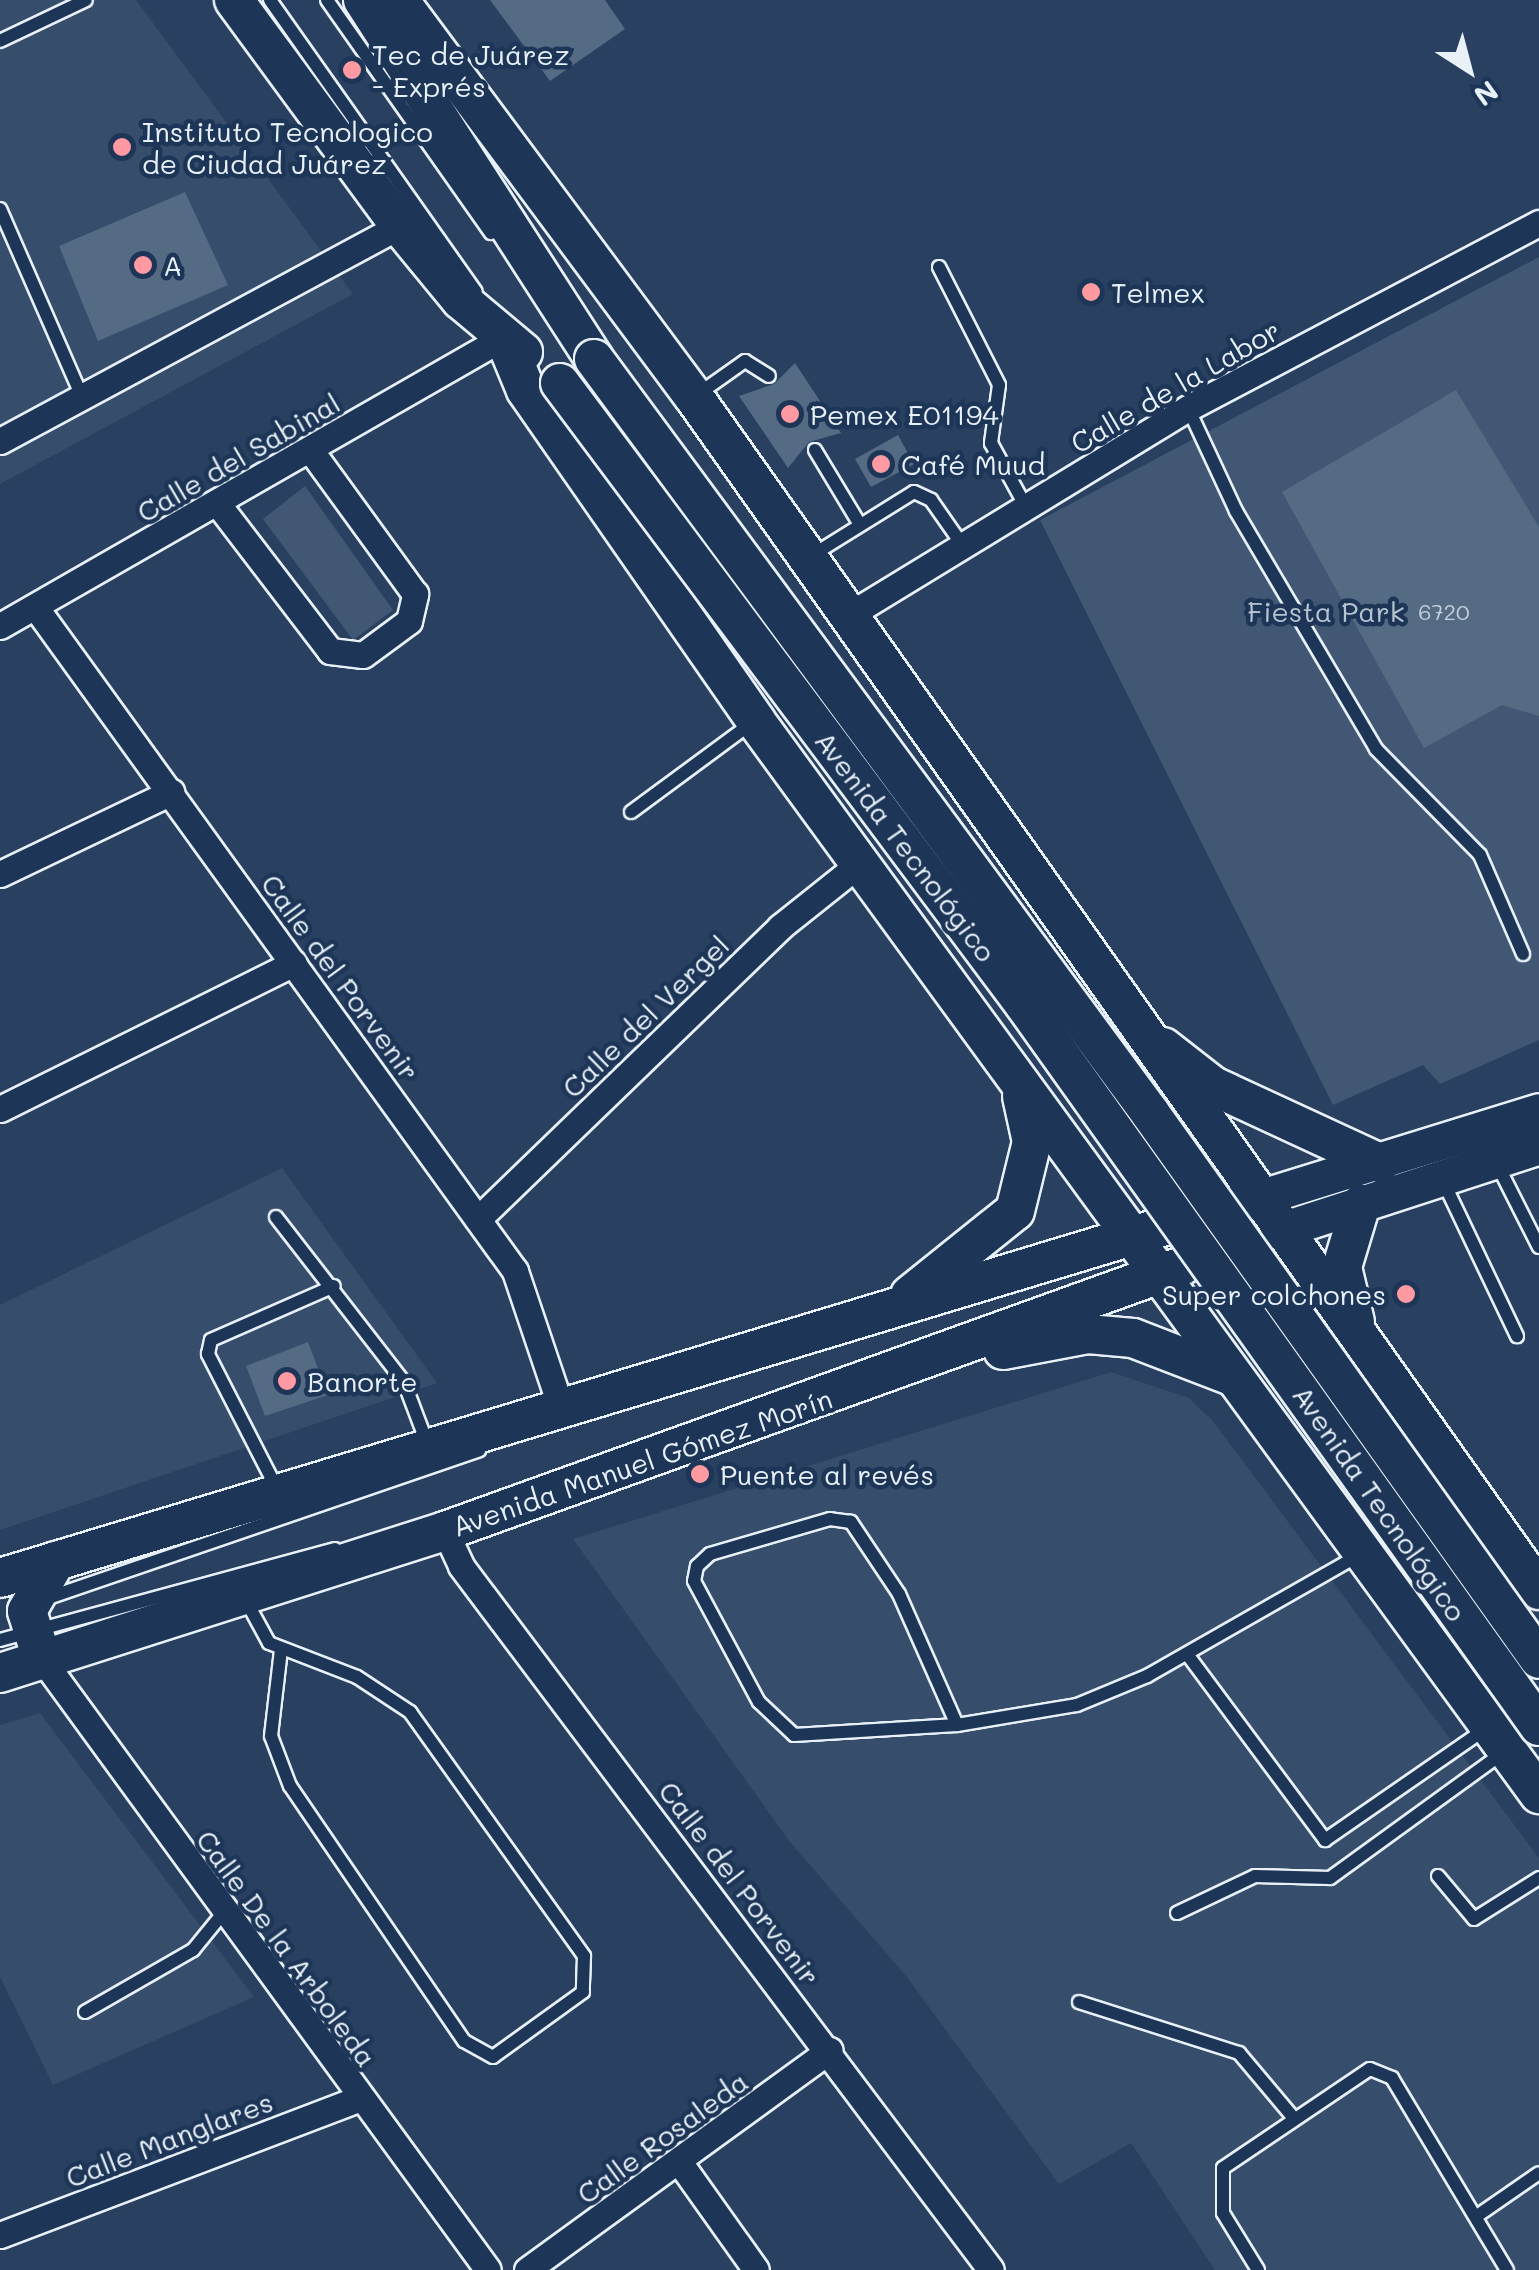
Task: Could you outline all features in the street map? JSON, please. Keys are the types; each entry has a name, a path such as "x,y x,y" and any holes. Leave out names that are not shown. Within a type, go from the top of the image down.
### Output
{"main road":[{"name":"Avenida Tecnológico","path":"234,0 400,226 504,337 560,384 1024,1004 1539,1726"},
{"name":"Avenida Tecnológico","path":"363,0 594,358 1150,1112 1539,1660"},
{"path":"398,0 694,398 1137,1027 1213,1142 1361,1339 1539,1590"},
{"path":"504,337 526,390 755,720 1539,1794"},
{"path":"1137,1027 1213,1086 1380,1163"},
{"path":"904,1300 1015,1210 1032,1142 1019,1084"},
{"path":"1255,1199 1380,1163 1539,1110"},
{"path":"1119,1218 1177,1204 1213,1142"},
{"path":"1278,1231 1539,1146"},
{"name":"Avenida Manuel Gómez Morín","path":"0,1672 19,1620 56,1561 559,1402 904,1300 1119,1218 1255,1199"},
{"path":"1361,1204 1342,1267 1361,1339"},
{"name":"Avenida Manuel Gómez Morín","path":"19,1620 243,1596 445,1531 971,1346 1278,1231"},
{"path":"1200,1330 1225,1280 1254,1265 1302,1264"},
{"path":"971,1346 1016,1352 1088,1334 1133,1338 1236,1377"}],"street":[{"name":"Calle de la Labor","path":"849,615 1188,408 1539,222"},
{"path":"0,441 84,402 400,226"},
{"name":"Calle del Sabinal","path":"0,626 504,337"},
{"path":"217,503 330,651 364,655 409,621 414,594 310,451"},
{"name":"Calle del Porvenir","path":"36,608 515,1271 559,1402"},
{"path":"0,874 170,792"},
{"name":"Calle del Vergel","path":"478,1219 780,927 860,864"},
{"path":"0,1109 294,963"},
{"name":"Calle del Porvenir","path":"445,1531 460,1566 830,2050 991,2270"},
{"name":"Calle De la Arboleda","path":"19,1620 224,1912 488,2270"},
{"name":"Calle Rosaleda","path":"526,2270 680,2163 830,2050"},
{"name":"Calle Manglares","path":"0,2235 360,2098"},
{"path":"680,2163 756,2270"}],"lane":[{"path":"0,41 86,0"},
{"path":"270,0 424,208 504,337"},
{"path":"327,0 532,290 594,358"},
{"path":"0,209 84,402"},
{"path":"939,266 998,385 991,443 1026,507"},
{"path":"694,398 745,361 769,376"},
{"path":"1188,408 1236,511 1376,748 1480,855 1523,954"},
{"path":"816,450 859,523"},
{"path":"808,558 914,492 931,500 960,544"},
{"path":"630,812 755,720"},
{"path":"1495,1160 1539,1247"},
{"path":"1442,1177 1517,1336"},
{"path":"276,1217 334,1286 404,1382 427,1443"},
{"path":"277,1490 208,1354 211,1340 334,1286"},
{"path":"19,1620 450,1467 559,1402"},
{"path":"957,1725 899,1594 851,1522 830,1519 697,1566 694,1580 783,1732 957,1725 1077,1705 1188,1654 1362,1554"},
{"path":"19,1620 307,1553 445,1531"},
{"path":"243,1596 281,1650 357,1677 410,1712 584,1956 583,1992 492,2057 464,2041 290,1786 271,1736 281,1650"},
{"path":"1188,1654 1324,1840 1498,1738"},
{"path":"1177,1913 1255,1876 1330,1878 1498,1738"},
{"path":"1438,1876 1474,1919 1539,1878"},
{"path":"85,2012 193,1950 224,1912"},
{"path":"1079,2002 1238,2053 1292,2116"},
{"path":"1258,2270 1222,2213 1216,2181 1236,2154 1370,2069 1388,2074 1507,2270"},
{"path":"1476,2216 1539,2173"}],"shaded area":[{"name":"Instituto Tecnologico de Ciudad Juárez","path":"0,0 136,0 353,294 0,484"},
{"path":"282,1168 437,1383 0,1530 0,1305"},
{"path":"1111,1372 1189,1398 1212,1420 1539,1858 1539,2270 1215,2270 1131,2143 1059,2184 906,1976 790,1842 573,1539"},
{"path":"40,1713 254,1997 53,2085 0,1977 0,1725"}],"green space":[{"name":"Fiesta Park","path":"1539,257 1539,1040 1440,1084 1423,1065 1333,1105 1040,520"},
{"path":"305,486 393,610 353,640 263,519"}],"building":[{"path":"490,0 605,0 625,29 550,81"},
{"name":"A","path":"185,192 228,285 98,341 59,246"},
{"name":"Pemex E01194","path":"795,363 841,433 809,442 788,468 739,396 774,384"},
{"path":"1456,390 1539,527 1539,716 1502,705 1424,748 1282,492"},
{"path":"898,435 914,464 871,487 855,459"},
{"name":"Banorte","path":"308,1342 328,1395 265,1416 246,1366"}],"place":[{"name":"Tec de Juárez - Exprés","path":"352,70"},
{"name":"Instituto Tecnologico de Ciudad Juárez","path":"122,147"},
{"name":"A","path":"143,265"},
{"name":"Telmex","path":"1091,292"},
{"name":"Pemex E01194","path":"790,414"},
{"name":"Café Muud","path":"881,464"},
{"name":"Super colchones","path":"1406,1294"},
{"name":"Banorte","path":"287,1381"},
{"name":"Puente al revés","path":"700,1474"}]}
